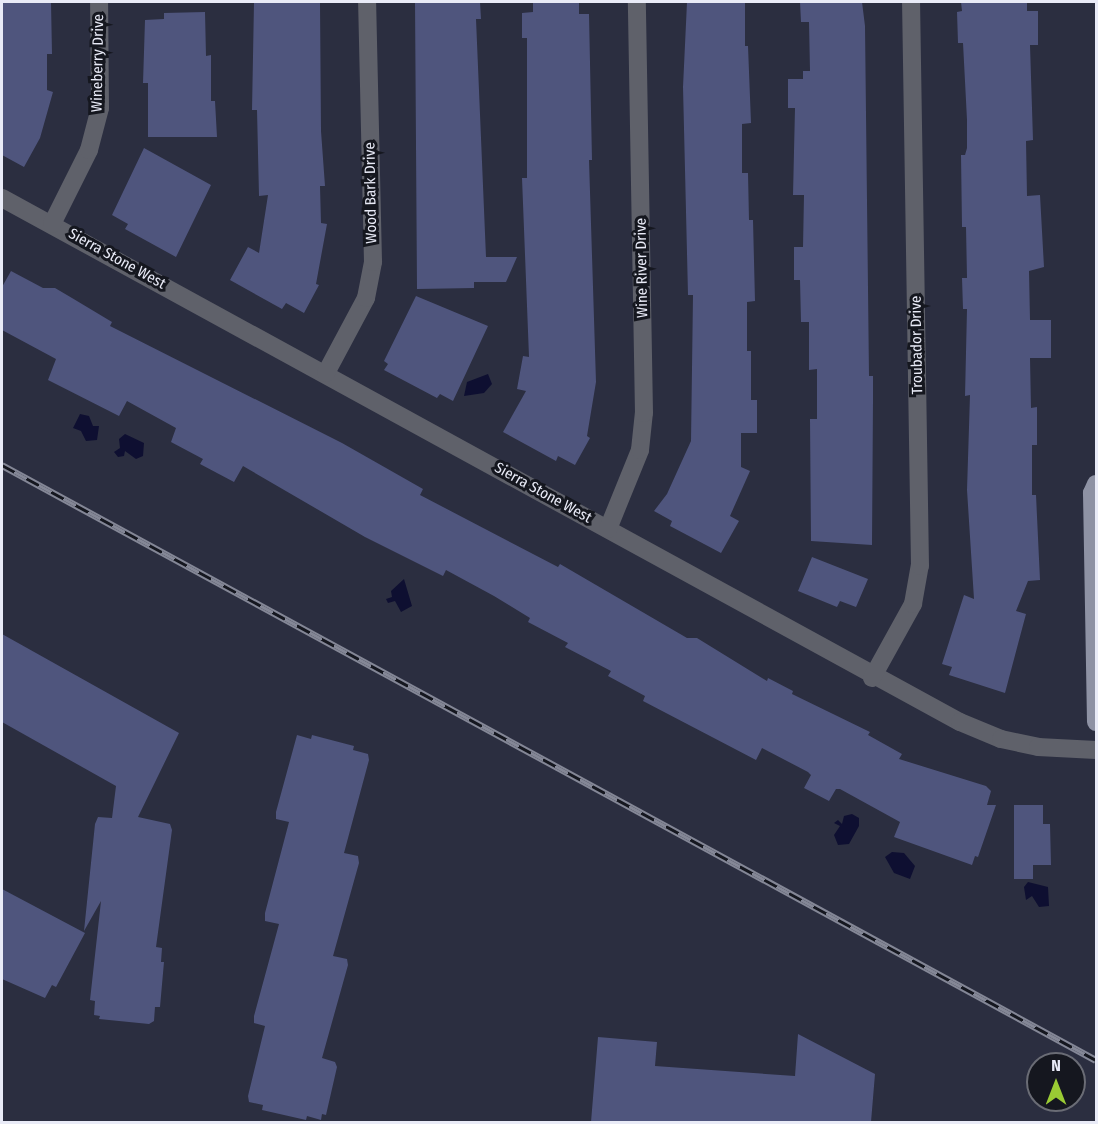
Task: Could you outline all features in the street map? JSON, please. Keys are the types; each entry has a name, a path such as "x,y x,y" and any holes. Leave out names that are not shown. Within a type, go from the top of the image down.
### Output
{"main road":[{"path":"1096,484 1092,493 1096,722"}],"street":[{"name":"Wineberry Drive","path":"52,224 89,150 100,108 99,2"},
{"name":"Wood Bark Drive","path":"326,374 366,297 373,262 367,2"},
{"name":"Wine River Drive","path":"608,529 640,450 644,413 637,2"},
{"name":"Troubador Drive","path":"872,678 913,604 920,567 911,2"},
{"name":"Sierra Stone West","path":"2,198 608,529 872,678 1001,739 1067,750 1096,750"}],"shaded area":[{"path":"488,374 492,384 484,393 464,396 467,382"},
{"path":"80,414 89,416 93,426 99,426 97,440 86,441 81,431 73,428"},
{"path":"125,434 144,443 143,456 136,459 125,451 124,456 118,457 114,452 120,448 119,439"},
{"path":"404,579 412,606 401,612 395,601 388,603 386,599 392,597 391,591"},
{"path":"852,814 859,818 859,826 849,844 838,845 834,835 840,826 834,823 838,820 842,824 844,816"},
{"path":"892,852 904,853 915,866 910,879 894,873 885,857"},
{"path":"1028,882 1048,887 1049,906 1039,907 1032,896 1026,900 1024,887"}],"building":[{"path":"2,2 51,2 52,54 47,54 47,90 53,92 40,138 24,167 2,155"},
{"path":"254,2 320,2 321,131 325,186 320,186 321,223 327,224 316,284 319,285 304,313 286,303 282,309 230,280 248,247 259,253 268,195 259,196 257,110 252,110"},
{"path":"415,2 480,2 481,19 476,19 486,257 517,257 506,282 474,282 474,288 417,289"},
{"path":"533,2 579,2 579,14 589,14 592,160 589,160 596,382 587,436 590,438 575,465 558,456 556,461 503,432 526,391 517,389 523,356 529,357 522,178 527,178 527,38 522,38 522,13 533,12"},
{"path":"687,2 745,2 745,46 748,46 751,123 742,124 742,173 748,173 749,220 753,220 755,301 747,302 747,351 751,351 751,400 757,400 757,433 741,433 741,467 750,471 730,516 739,521 721,553 670,526 672,521 654,511 667,494 691,441 693,295 688,295 683,87"},
{"path":"800,2 862,2 865,26 869,376 873,376 872,545 811,541 810,419 817,419 817,369 809,370 809,322 801,322 800,280 794,280 794,247 803,247 804,195 793,195 795,108 788,108 788,79 803,79 803,71 810,71 809,22 801,22"},
{"path":"961,2 1027,2 1027,11 1038,11 1038,45 1030,45 1033,140 1026,141 1027,196 1040,195 1044,267 1029,271 1030,320 1051,320 1051,358 1030,358 1031,408 1037,407 1037,445 1032,445 1032,495 1036,495 1040,580 1028,581 1016,611 1026,614 1005,693 949,675 952,667 942,664 964,595 974,599 967,490 970,395 965,396 967,309 963,309 962,278 967,278 966,227 962,227 961,155 965,155 967,148 967,120 963,43 958,43 957,12 962,11"},
{"path":"205,12 206,56 211,55 211,101 215,101 217,137 148,137 148,83 143,83 145,20 164,19 164,13"},
{"path":"144,148 211,185 176,257 125,229 128,224 112,215"},
{"path":"11,271 43,288 55,288 112,322 110,326 342,443 423,489 420,495 558,567 560,564 687,638 697,638 767,681 768,678 793,691 792,694 870,732 868,735 902,754 899,759 986,786 991,791 987,805 996,805 978,857 975,856 972,865 894,837 900,822 840,789 836,789 829,801 804,788 811,775 808,772 762,748 756,760 643,701 645,696 608,676 611,671 565,647 568,643 528,622 530,618 446,570 443,576 365,537 243,466 234,482 200,464 203,459 171,442 176,428 127,401 119,416 48,380 56,359 2,330 2,287"},
{"path":"416,296 488,326 453,401 440,394 437,398 384,370 388,364 384,361"},
{"path":"812,557 868,579 856,607 840,601 837,607 798,591"},
{"path":"2,634 179,733 138,817 170,824 172,830 156,947 162,948 161,962 164,962 160,1007 155,1007 154,1021 149,1024 99,1019 100,1016 94,1015 95,1001 90,1000 101,901 84,931 95,824 98,817 112,818 116,786 2,722"},
{"path":"297,735 311,739 312,735 354,746 353,750 368,754 369,760 344,853 358,856 359,863 333,956 347,959 348,965 322,1058 335,1062 337,1067 326,1115 322,1114 321,1120 307,1116 306,1120 262,1110 263,1105 249,1102 248,1096 265,1026 254,1023 254,1016 279,924 265,921 265,913 289,822 276,819 276,812"},
{"path":"1014,805 1043,805 1043,824 1050,824 1051,865 1033,865 1033,879 1014,879"},
{"path":"2,889 85,933 56,987 52,985 45,998 2,979"},
{"path":"798,1034 875,1074 871,1122 591,1122 598,1037 657,1042 655,1066 795,1076"}],"railway":[{"path":"2,465 1096,1060"}]}
